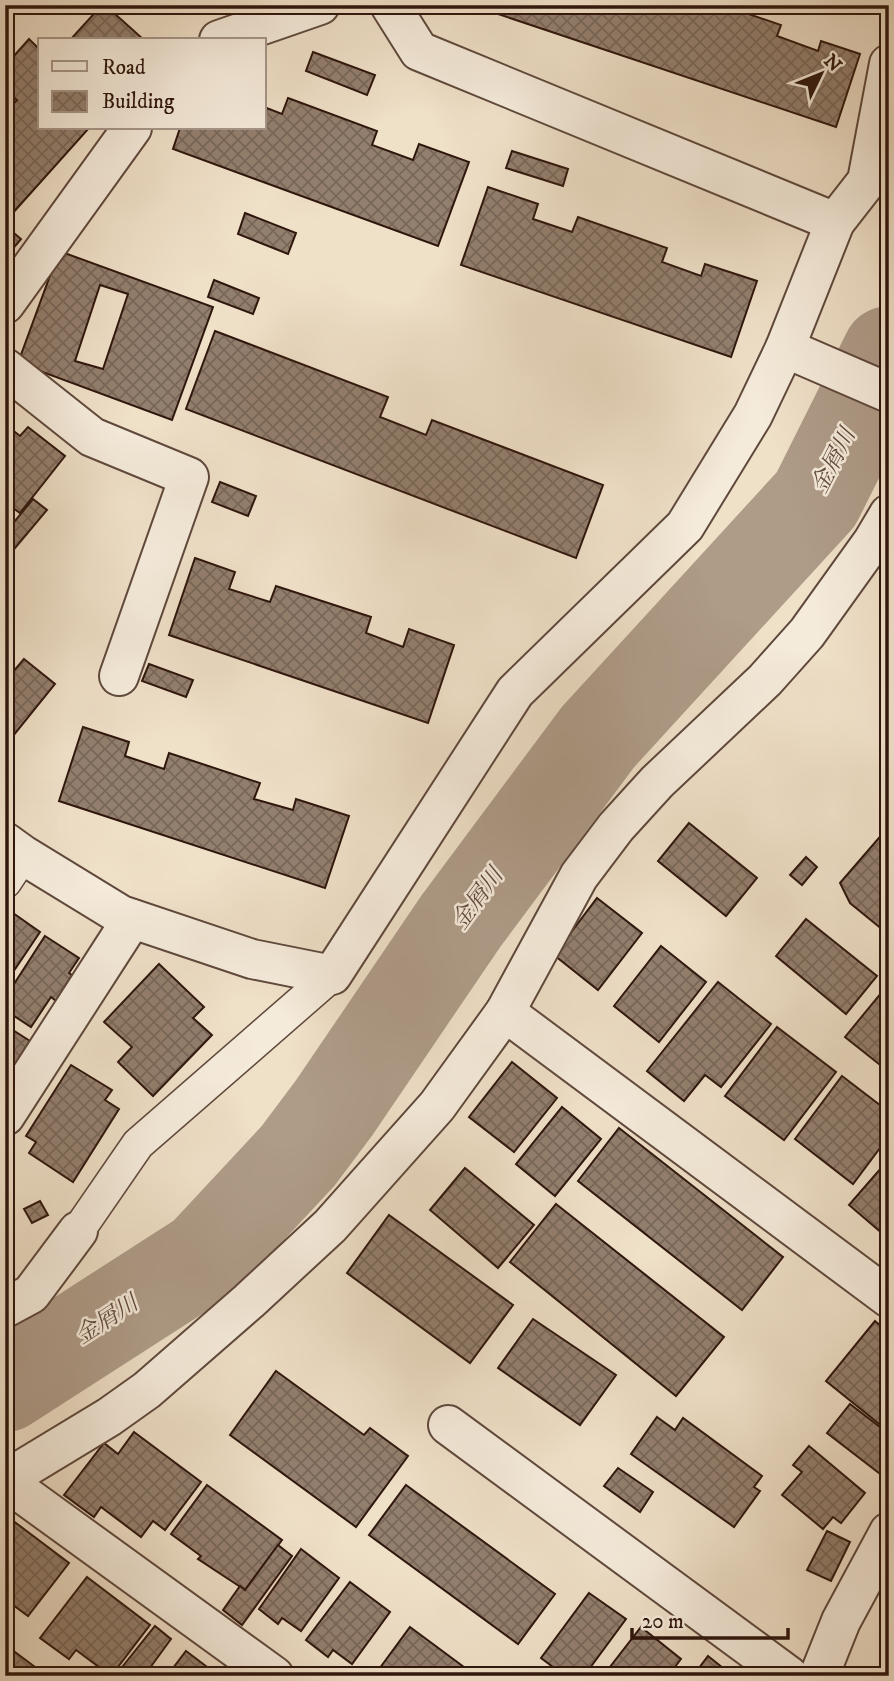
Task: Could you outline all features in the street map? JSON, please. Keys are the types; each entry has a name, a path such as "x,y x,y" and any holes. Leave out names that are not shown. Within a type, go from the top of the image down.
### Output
{"street":[{"path":"225,38 320,5"},
{"path":"390,5 419,51 835,222"},
{"path":"11,860 132,919 252,959 332,975 515,692 685,526 753,415 785,348 835,222 867,181 889,64"},
{"path":"5,304 131,130"},
{"path":"785,348 889,393"},
{"path":"5,368 92,437 189,477 119,676"},
{"path":"274,1676 5,1480 109,1417 147,1390 330,1226 437,1106 505,1012 579,876 616,827 657,782 765,680 807,633 873,541 889,514"},
{"path":"5,1116 132,919"},
{"path":"505,1012 889,1298"},
{"path":"5,1308 31,1294 78,1231"},
{"path":"448,1424 789,1676"},
{"path":"819,1676 841,1621 889,1532"}],"lane":[{"path":"78,1231 138,1144 332,975"}],"building":[{"path":"102,5 105,5 142,38 72,38"},
{"path":"471,5 722,5 781,25 777,36 818,51 821,41 860,54 836,127"},
{"path":"29,39 38,48 38,130 87,130 11,215 5,210 5,113 17,100 5,90 5,66"},
{"path":"313,52 375,75 367,95 306,71"},
{"path":"288,98 377,131 372,145 413,160 419,144 469,162 438,246 173,149 179,130 266,130 266,108 282,114"},
{"path":"512,151 568,169 563,186 506,168"},
{"path":"488,187 538,204 533,219 572,232 578,217 667,248 662,262 701,276 705,264 757,281 731,357 461,265"},
{"path":"245,213 296,233 288,254 238,234"},
{"path":"8,228 21,239 5,258 5,231"},
{"path":"59,251 213,307 172,420 18,363","holes":["100,285 128,294 103,369 75,361"]},
{"path":"214,280 259,298 253,314 208,297"},
{"path":"215,331 388,397 380,417 426,435 432,420 603,485 576,558 186,409"},
{"path":"5,424 20,436 28,427 65,456 20,513 5,502"},
{"path":"220,482 256,496 248,516 212,502"},
{"path":"33,499 47,510 5,560 5,533"},
{"path":"195,558 235,572 229,589 270,602 276,586 371,617 366,633 403,647 409,629 454,645 428,723 169,635"},
{"path":"24,659 55,684 5,746 5,666 13,672"},
{"path":"149,664 193,680 186,697 142,681"},
{"path":"83,727 129,742 125,756 164,769 169,753 260,783 254,799 293,810 296,799 349,816 325,888 59,801"},
{"path":"689,823 757,878 726,916 658,861"},
{"path":"889,830 889,935 850,903 840,883 885,831"},
{"path":"806,857 817,867 802,885 790,875"},
{"path":"597,898 642,933 598,990 554,955"},
{"path":"13,913 40,932 5,984 5,925"},
{"path":"806,919 877,976 846,1014 776,956"},
{"path":"45,936 79,958 56,1001 51,997 31,1027 5,1010 5,998"},
{"path":"661,946 706,982 659,1042 614,1006"},
{"path":"159,964 204,1007 193,1018 212,1035 153,1096 118,1062 132,1047 104,1022"},
{"path":"718,982 771,1024 721,1087 705,1075 684,1101 647,1071"},
{"path":"886,987 889,989 889,1072 845,1037"},
{"path":"5,1025 30,1041 6,1079 5,1078"},
{"path":"777,1027 836,1072 784,1140 725,1096"},
{"path":"512,1062 557,1098 514,1152 469,1117"},
{"path":"71,1065 112,1090 105,1100 119,1109 73,1182 29,1153 36,1142 26,1136"},
{"path":"842,1076 889,1112 889,1136 853,1184 795,1139"},
{"path":"562,1107 601,1139 555,1196 516,1164"},
{"path":"619,1128 783,1257 742,1310 578,1181"},
{"path":"889,1159 889,1226 883,1234 849,1205"},
{"path":"465,1168 534,1225 498,1268 430,1210"},
{"path":"40,1201 48,1215 32,1223 24,1209"},
{"path":"556,1204 724,1337 676,1396 510,1262"},
{"path":"389,1215 513,1305 470,1363 347,1273"},
{"path":"533,1319 616,1375 580,1425 498,1368"},
{"path":"875,1321 889,1333 889,1432 826,1381"},
{"path":"276,1371 364,1435 370,1428 408,1456 356,1527 230,1435"},
{"path":"850,1404 889,1434 888,1480 827,1433"},
{"path":"657,1417 675,1430 683,1418 762,1476 754,1487 760,1491 734,1527 631,1454"},
{"path":"134,1432 201,1482 165,1530 153,1521 141,1537 101,1507 94,1517 64,1495 104,1443 118,1454"},
{"path":"809,1446 865,1493 841,1523 833,1517 823,1529 782,1495 802,1472 793,1465"},
{"path":"618,1468 653,1492 640,1512 604,1486"},
{"path":"207,1485 282,1540 245,1590 198,1559 201,1556 171,1534"},
{"path":"406,1485 555,1594 518,1644 369,1535"},
{"path":"12,1520 69,1563 28,1616 5,1599 5,1530"},
{"path":"827,1531 850,1542 831,1581 807,1570"},
{"path":"278,1545 292,1556 242,1625 223,1610 240,1586 245,1590"},
{"path":"301,1549 339,1578 301,1631 282,1618 278,1624 259,1609"},
{"path":"87,1577 150,1625 111,1676 76,1650 69,1659 40,1638"},
{"path":"350,1582 390,1612 352,1664 333,1650 328,1657 306,1640"},
{"path":"589,1593 626,1619 584,1676 565,1676 541,1658"},
{"path":"155,1626 171,1639 144,1676 115,1676"},
{"path":"410,1627 476,1676 374,1676"},
{"path":"641,1627 681,1659 668,1676 603,1676"},
{"path":"11,1649 47,1676 5,1676 5,1658"},
{"path":"186,1651 219,1676 167,1676"},
{"path":"708,1656 733,1676 693,1676"}],"waterway":[{"name":"金屑川","path":"5,1385 204,1257 298,1156 334,1108 461,921 598,737 816,499 889,353"}]}
